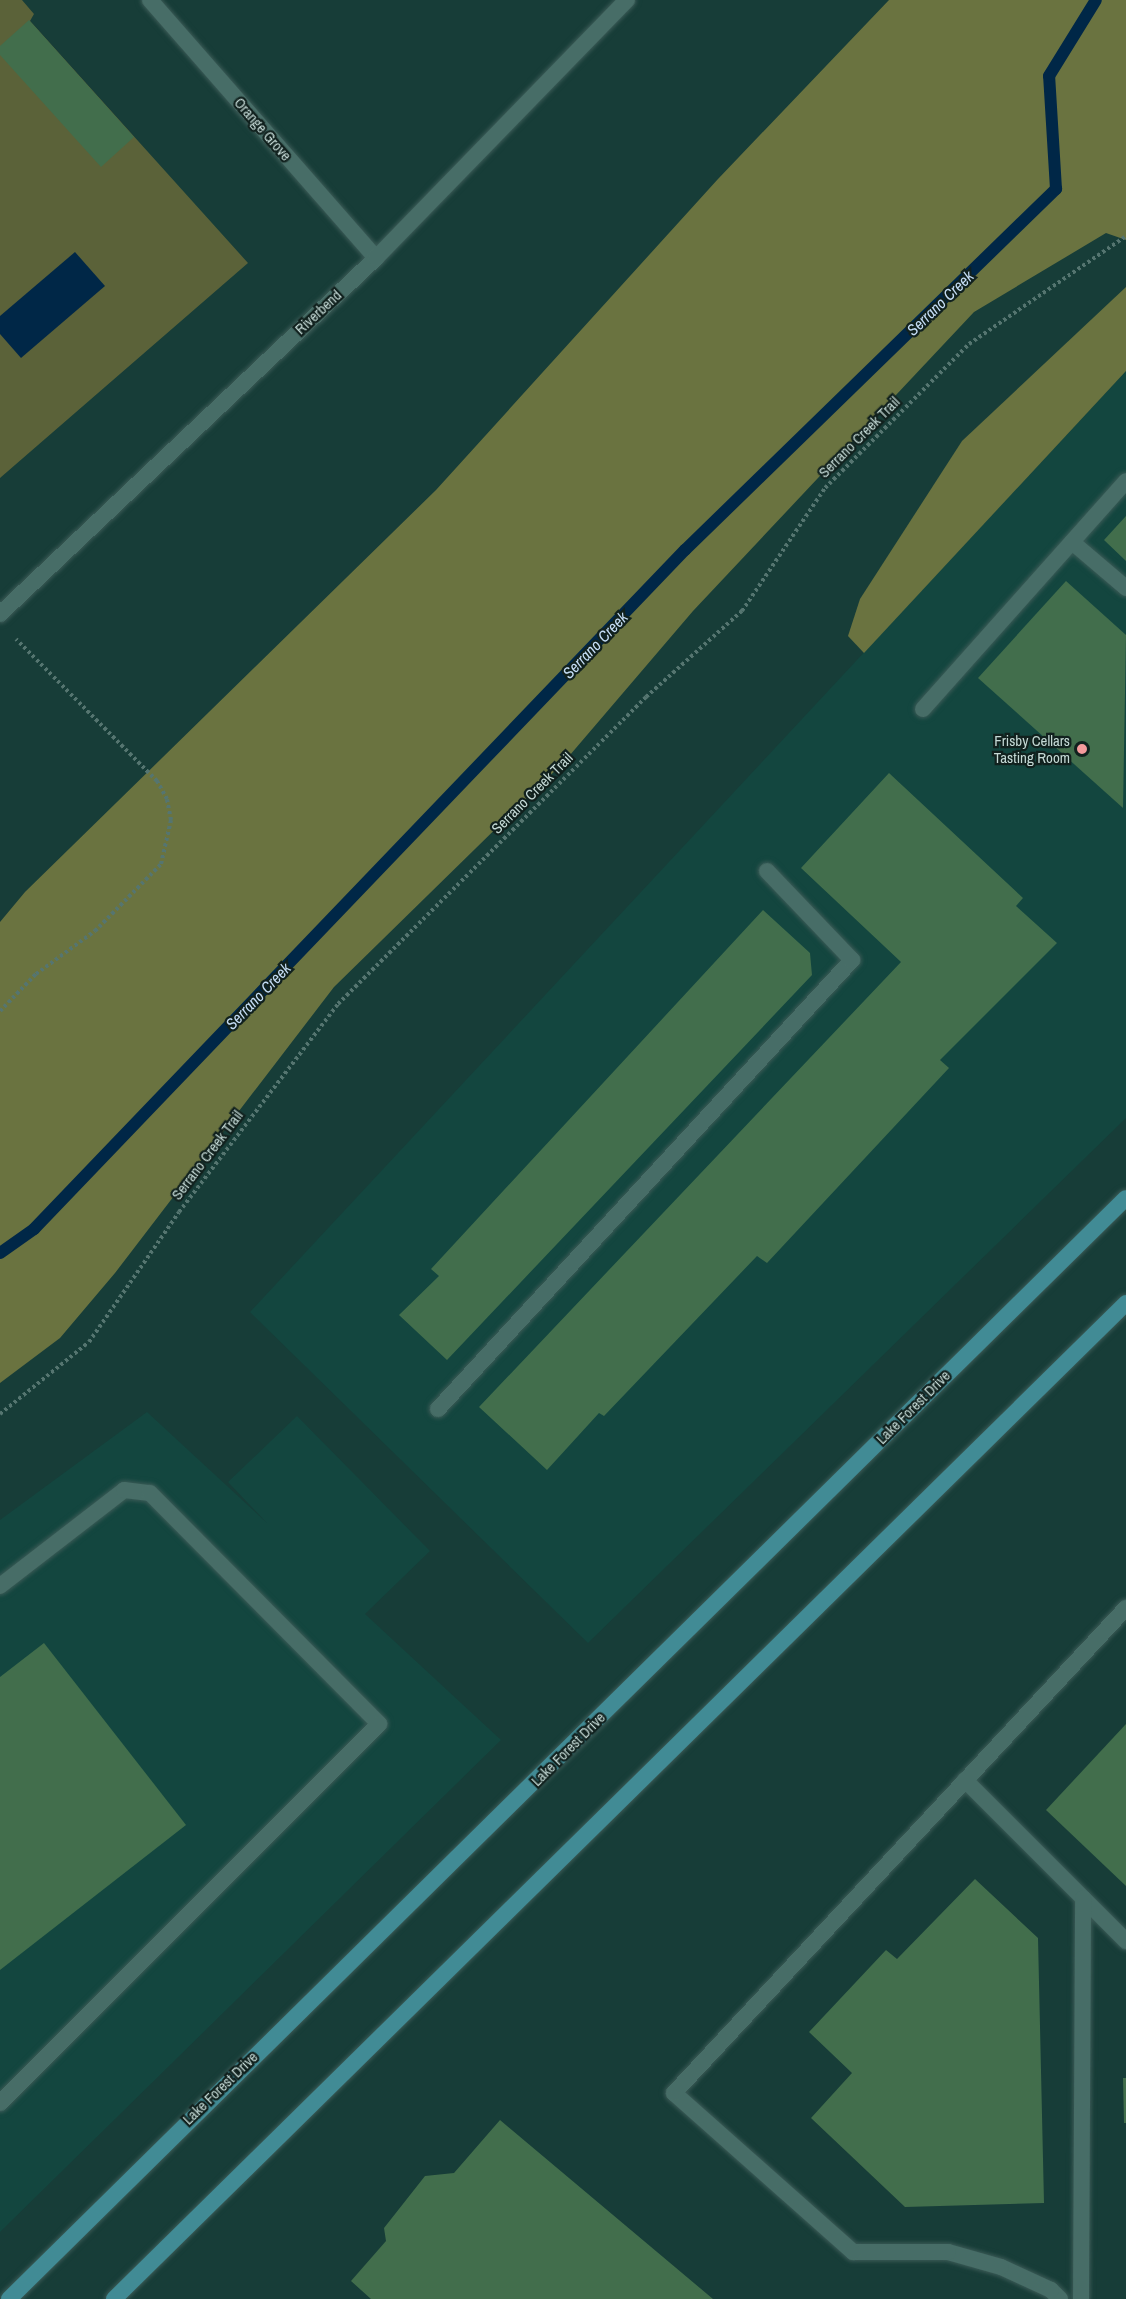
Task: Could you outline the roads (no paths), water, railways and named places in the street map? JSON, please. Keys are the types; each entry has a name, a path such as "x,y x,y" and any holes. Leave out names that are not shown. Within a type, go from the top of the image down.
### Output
{"main road":[{"name":"Lake Forest Drive","path":"9,2299 1126,1198"},
{"path":"114,2299 1126,1303"}],"street":[{"name":"Orange Grove","path":"150,0 376,258"},
{"name":"Riverbend","path":"0,614 376,258 627,0"},
{"path":"923,710 1126,481"},
{"path":"1072,542 1126,588"},
{"path":"438,1409 852,960 767,871"},
{"path":"0,1586 124,1490 150,1493 379,1724 0,2103"},
{"path":"1060,2299 1051,2290 1001,2267 948,2252 853,2252 674,2092 1126,1608"},
{"path":"965,1780 1126,1941"},
{"path":"1081,2299 1083,1898"}],"water":[{"path":"75,252 105,286 21,358 0,334 0,316"}],"waterway":[{"name":"Serrano Creek","path":"0,1253 34,1229 685,550 1056,189 1049,76 1096,0"}],"place":[{"name":"Frisby Cellars Tasting Room","path":"1082,749"}]}
